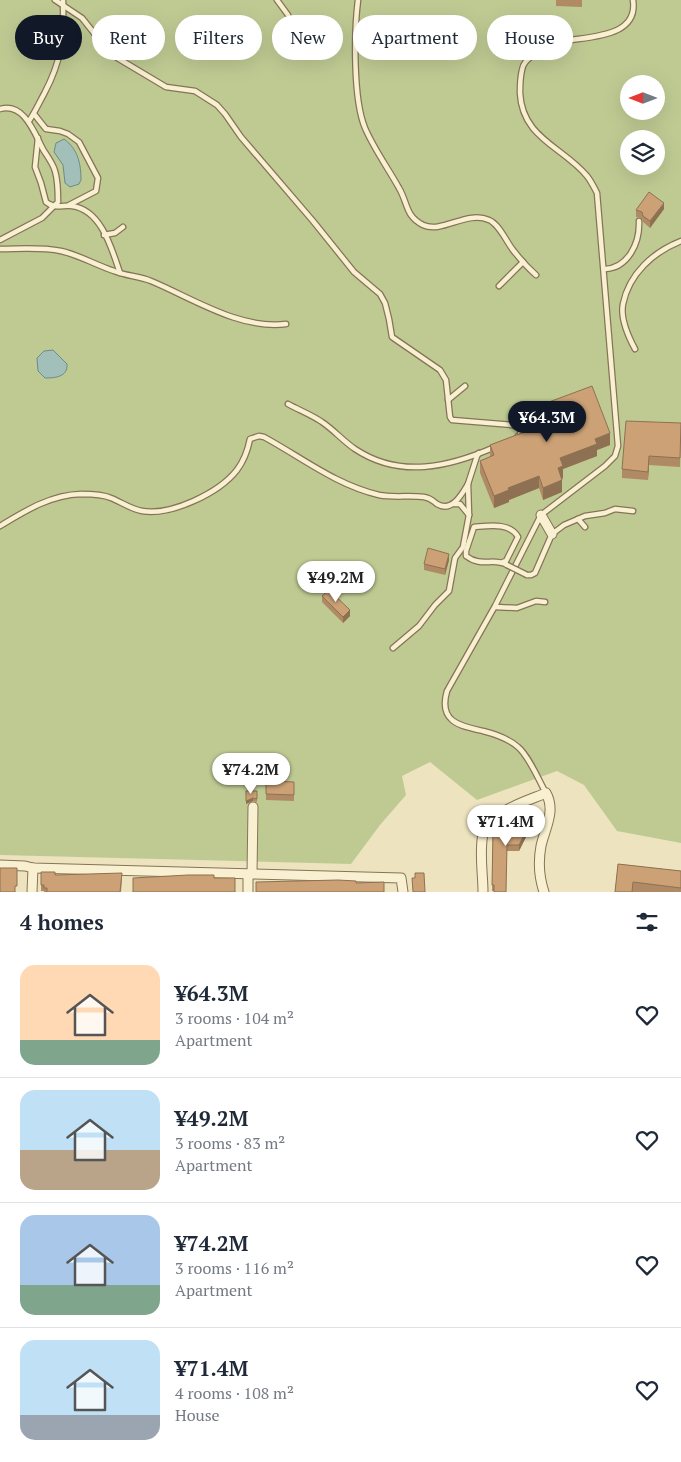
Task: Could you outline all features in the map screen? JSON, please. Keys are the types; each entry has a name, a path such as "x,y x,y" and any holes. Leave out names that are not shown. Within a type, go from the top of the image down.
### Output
{"street":[{"path":"541,516 552,534"},
{"path":"483,892 482,843 486,826 499,815 546,793 551,811 541,845 539,863 544,892"},
{"path":"248,892 253,807"},
{"path":"0,865 32,868 401,878 402,892"},
{"path":"32,868 32,892"}],"lane":[{"path":"55,0 63,2 82,18 114,56 166,87 195,91 217,105 240,137 313,221 354,272 380,294 387,311 392,337 440,370 446,380 452,420 518,427 521,431 520,435 512,439"},
{"path":"277,0 288,15"},
{"path":"358,0 356,45 361,116 370,140 400,188 409,214 414,220 425,226 437,226 473,218 490,220 496,225 522,262 536,275"},
{"path":"546,793 519,748 501,737 454,723 446,713 444,699 495,607 541,516 605,466 614,456 618,446 605,270 597,193 588,177 531,128 520,103 520,86 525,61 544,48 559,42 610,34 628,23 634,7 633,0"},
{"path":"29,121 51,82 58,62 62,45 63,2"},
{"path":"0,109 7,108 29,121 54,169 58,184 58,202 54,207 42,218 0,240"},
{"path":"34,114 46,129 60,130 79,142 98,178 96,191 68,206"},
{"path":"38,137 35,167 46,202 54,207 76,206 88,212 100,226 120,273"},
{"path":"605,270 613,269 622,264 631,253 639,232 639,221"},
{"path":"104,235 116,232 123,227"},
{"path":"635,349 628,336 623,313 623,305 630,283 644,263 681,241"},
{"path":"0,249 62,251 120,273 148,280 219,312 256,323 274,326 286,324"},
{"path":"499,286 522,262"},
{"path":"448,400 464,386"},
{"path":"288,404 322,422 344,441 375,461 386,464 432,467 466,458 504,444"},
{"path":"0,526 40,503 81,494 110,497 131,508 156,513 178,508 218,487 231,476 240,466 250,439 258,436 264,437 306,462 361,490 393,497 424,497 444,506 460,504 469,515"},
{"path":"454,504 468,484 480,452"},
{"path":"393,648 419,626 435,604 450,591 455,558 462,547 469,515 468,484"},
{"path":"505,564 518,537 516,533 497,525 474,527 466,556 474,562 505,564 527,575 531,575 535,573 552,534 564,525 578,519 615,509 633,511"},
{"path":"578,519 585,527"},
{"path":"495,607 517,608 536,601 545,602"}],"green space":[{"path":"0,0 681,0 681,843 617,831 584,785 557,771 477,800 430,762 402,776 406,795 380,825 351,864 0,855"}],"water":[{"path":"64,139 76,152 80,168 81,180 79,184 70,187 65,183 63,165 54,152 56,143"},
{"path":"53,350 67,364 67,368 60,376 45,378 38,371 37,358 44,351"}],"building":[{"path":"649,192 664,203 650,221 643,216 642,212 636,210"},
{"path":"592,386 610,433 595,439 597,444 560,458 563,466 558,468 562,480 543,488 539,476 508,488 509,490 494,496 480,461 494,455 490,445 548,423 541,405"},
{"path":"626,421 681,423 680,458 649,456 648,472 622,469"},
{"path":"428,548 449,554 445,569 424,564"},
{"path":"329,590 350,610 343,617 322,596"},
{"path":"266,781 294,782 294,795 266,794"},
{"path":"246,791 257,791 257,799 253,798 246,801"},
{"path":"526,814 526,831 519,845 507,845 506,892 494,892 494,885 492,885 493,831 501,831 501,818 506,818 506,815"},
{"path":"618,864 681,871 681,888 633,882 632,892 615,892"},
{"path":"0,868 17,868 15,892 0,892"},
{"path":"41,872 55,872 55,875 122,873 120,892 47,892 47,888 41,885"},
{"path":"415,873 424,873 425,892 413,892 412,878 415,878"},
{"path":"214,875 214,878 235,878 235,892 133,892 133,878"},
{"path":"356,881 356,883 384,882 384,892 256,892 256,882"}]}
